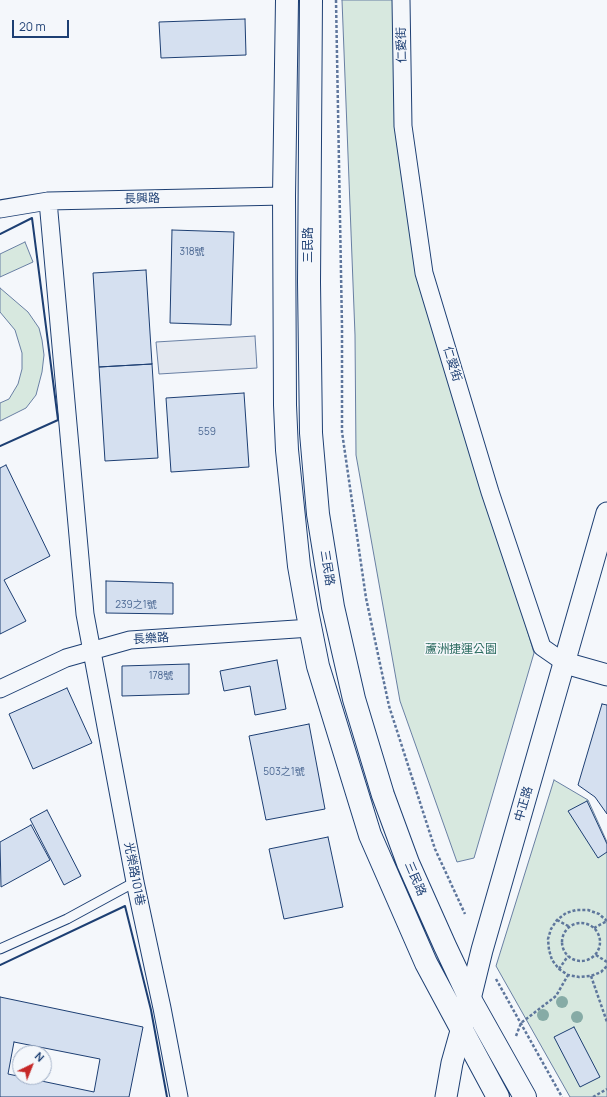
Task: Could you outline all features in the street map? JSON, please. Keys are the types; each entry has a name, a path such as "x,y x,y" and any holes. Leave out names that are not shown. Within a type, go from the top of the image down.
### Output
{"main road":[{"name":"三民路","path":"287,0 284,196 285,405 287,443 299,566 318,666 370,835 426,963 462,1027 498,1097"},
{"name":"三民路","path":"311,0 309,282 310,433 318,514 333,606 354,699 383,795 408,863 470,999 525,1097"}],"street":[{"name":"仁愛街","path":"401,0 403,126 424,273 490,492 542,647 565,662 607,675"},
{"name":"長興路","path":"0,209 48,201 284,196"},
{"name":"光榮路101巷","path":"48,201 85,614 135,882 179,1097"},
{"name":"中正路","path":"446,1097 452,1063 482,950 607,513"},
{"name":"長樂路","path":"0,689 66,658 130,640 311,628"}],"lane":[{"path":"0,949 67,919 135,882"}],"path":[{"path":"336,0 342,327 342,432 366,598 390,706 435,849 464,914"},
{"path":"594,928 607,921 598,914 588,910 576,910 566,913 557,920 551,929 548,939 550,955 552,960 559,968 568,974 579,977 591,976 601,972 607,966"},
{"path":"557,920 570,927"},
{"path":"582,923 589,924 594,928 600,938 599,950 591,959 579,961 568,956 564,950 562,944 563,938 570,927 582,923"},
{"path":"596,955 607,962"},
{"path":"559,968 568,956"},
{"path":"493,974 562,1097"},
{"path":"516,1036 521,1023 556,996 568,974"},
{"path":"591,976 607,1022"},
{"path":"593,1097 607,1089"}],"green space":[{"name":"蘆洲捷運公園","path":"342,0 402,0 417,270 534,653 474,858 457,862 400,701 356,455 355,335"},
{"path":"25,242 33,262 0,277 0,254"},
{"path":"0,288 28,312 39,328 44,355 42,372 36,395 26,408 0,421 0,403 9,399 18,384 22,369 22,353 15,330 0,312"},
{"path":"554,780 588,800 607,842 607,1097 570,1097 496,966"}],"shaded area":[{"path":"255,336 257,368 159,374 156,342"}],"building":[{"path":"245,19 246,55 161,58 159,22"},
{"path":"172,230 234,232 231,325 170,323"},
{"path":"146,270 152,364 99,367 93,273"},
{"path":"152,364 158,458 105,461 99,367"},
{"path":"244,393 249,467 171,472 166,398"},
{"path":"6,465 50,556 4,580 26,621 0,634 0,468"},
{"path":"106,581 173,583 173,614 106,613"},
{"path":"277,660 286,709 255,715 250,686 224,691 220,671"},
{"path":"189,664 189,694 122,696 122,666"},
{"path":"67,688 92,743 33,769 9,714"},
{"path":"602,704 607,705 607,814 595,797 578,785"},
{"path":"309,724 325,809 266,820 249,736"},
{"path":"587,801 607,844 607,852 598,858 568,811"},
{"path":"47,810 81,876 64,885 30,819"},
{"path":"31,825 50,860 1,887 0,842"},
{"path":"328,837 343,907 284,919 269,849"},
{"path":"0,997 143,1027 129,1097 0,1097","holes":["14,1042 29,1045 52,1045 52,1050 100,1059 94,1092 52,1083 52,1085 12,1085 12,1075 8,1074 12,1045"]},
{"path":"574,1027 600,1077 580,1087 554,1037"}],"wall":[{"path":"0,234 32,218 58,420 0,446"},
{"path":"0,965 125,906 151,1010 167,1097"}]}
